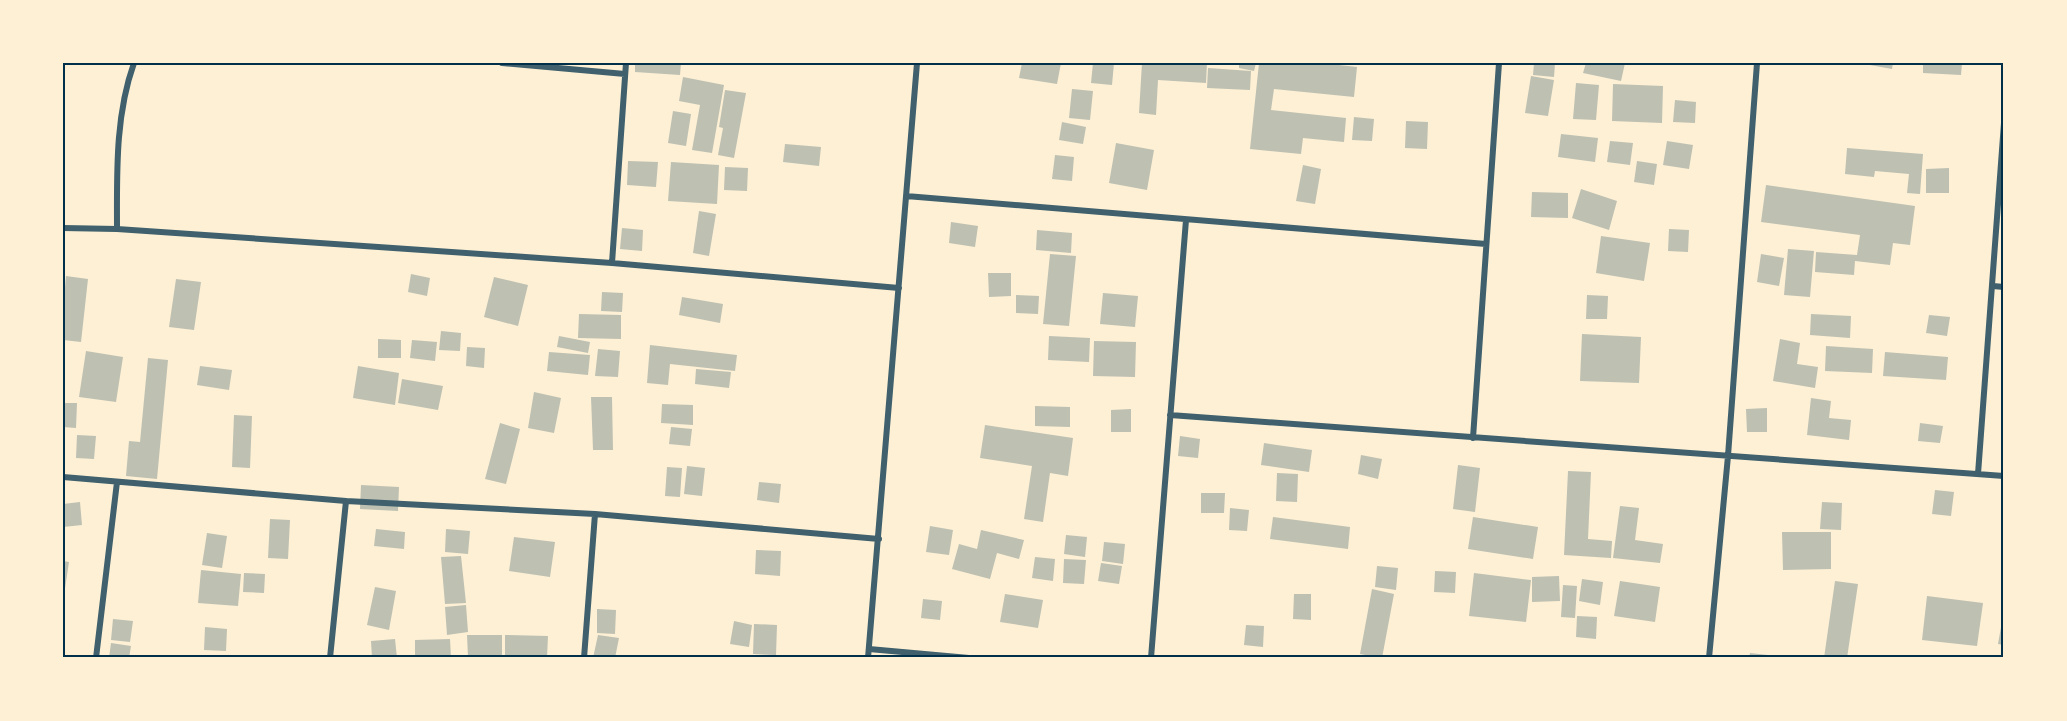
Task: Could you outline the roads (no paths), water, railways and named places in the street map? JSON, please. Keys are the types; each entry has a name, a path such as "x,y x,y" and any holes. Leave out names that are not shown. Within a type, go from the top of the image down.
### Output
{"street":[{"path":"117,229 117,154 124,104 134,63"},
{"path":"502,63 625,74"},
{"path":"612,263 626,63"},
{"path":"868,658 917,63"},
{"path":"1473,438 1499,63"},
{"path":"1709,658 1728,456 1757,63"},
{"path":"1978,474 2004,123"},
{"path":"906,196 1486,244"},
{"path":"1151,658 1186,220"},
{"path":"63,228 117,229 612,263 899,288"},
{"path":"1993,286 2004,287"},
{"path":"1170,415 2004,476"},
{"path":"63,477 346,501 595,514 879,539"},
{"path":"96,658 117,482"},
{"path":"330,658 346,501"},
{"path":"584,658 595,514"},
{"path":"869,649 969,658"}]}
